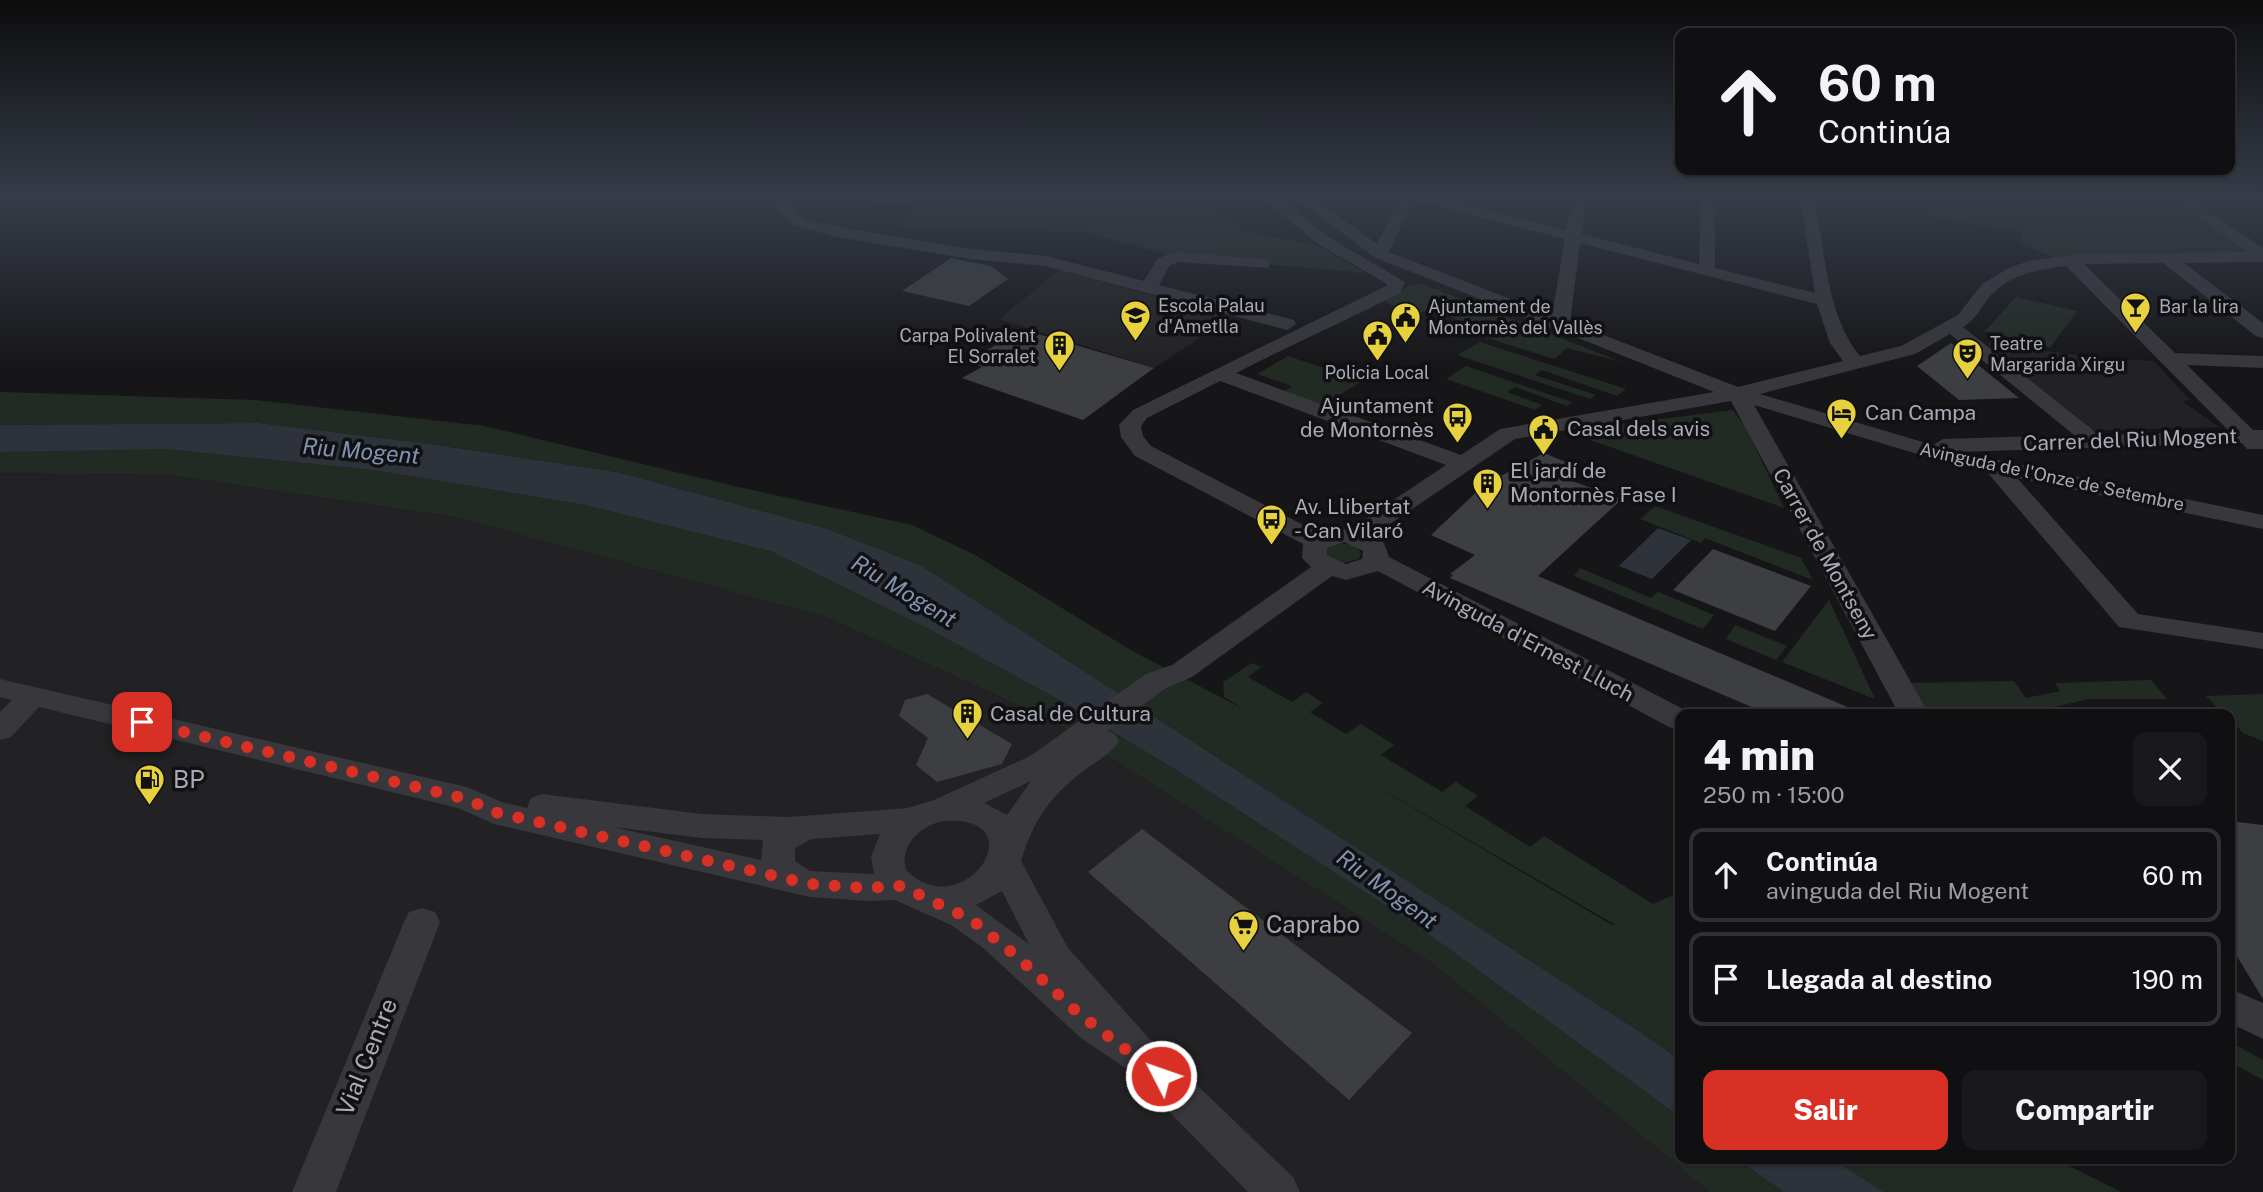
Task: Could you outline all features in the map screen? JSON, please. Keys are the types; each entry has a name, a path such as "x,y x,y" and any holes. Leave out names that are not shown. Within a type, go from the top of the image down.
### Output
{"street":[{"path":"968,254 1046,261 1149,288 1285,332 1315,330 1394,289 1396,282 1346,254"},
{"name":"Avinguda de l'Onze de Setembre","path":"1380,254 1737,394 1913,446 1996,467 2263,522"},
{"path":"1560,324 1571,254"},
{"path":"1639,254 1825,300"},
{"path":"1707,254 1707,271"},
{"path":"1817,254 1825,300 1839,343 1856,364"},
{"path":"1355,537 1508,434 1737,394 1908,350 1964,319 1988,288 2014,272 2034,265 2070,260 2263,256"},
{"path":"1149,288 1164,262 1177,257 1262,264"},
{"path":"2167,258 2263,332"},
{"path":"2070,260 2169,359 2255,436 2263,453"},
{"path":"1951,326 2094,441"},
{"path":"1285,332 1219,374 1140,414 1130,425 1132,437 1143,451 1318,542"},
{"path":"2169,359 2263,362"},
{"path":"1219,374 1464,464"},
{"name":"Carrer de Montseny","path":"1737,394 1911,709"},
{"name":"Carrer del Riu Mogent","path":"1913,446 2255,436"},
{"path":"1996,467 2129,621 2263,641"},
{"path":"1334,536 1355,537 1375,547 1377,561 1369,568 1356,571 1328,567 1315,558 1314,547 1318,542 1334,536"},
{"name":"Avinguda d'Ernest Lluch","path":"1377,561 1675,717"},
{"path":"1141,1057 1123,1048 1077,1012 1021,960 972,920 914,892 888,868 887,858 895,837 926,815 1002,784 1050,769 1172,690 1182,671 1328,567"},
{"path":"0,688 467,799 494,812 795,881 956,898 991,881 1050,769"},
{"path":"0,730 33,696"},
{"path":"467,799 494,799 586,814 702,827 789,829 962,810 985,816 996,823 1004,834 1006,854 1055,959 1141,1057 1278,1192"},
{"path":"795,881 778,866 779,842 813,826"},
{"name":"Vial Centre","path":"314,1192 422,922"},
{"path":"2235,1008 2263,1022"}],"shaded area":[{"path":"1164,254 1332,254 1365,273"},
{"path":"2045,254 2263,254 2064,261"},
{"name":"Escola Palau d'Ametlla","path":"1059,270 1232,317 1154,368 999,319"},
{"path":"1418,284 1622,362 1567,348 1554,359 1475,334 1478,329 1440,313 1419,313 1384,302 1408,286"},
{"path":"2016,297 2077,311 2050,348 1985,331"},
{"path":"1480,342 1626,389 1617,396 1542,370 1535,375 1596,395 1590,399 1457,355"},
{"path":"1988,343 2100,358 2154,361 2190,400 2182,401 2219,427 2083,431"},
{"path":"1288,356 1362,381 1322,406 1283,392 1292,386 1257,374"},
{"path":"1466,366 1572,402 1567,406 1515,387 1507,392 1542,405 1535,410 1446,379"},
{"path":"0,392 255,400 484,426 734,486 912,525 975,555 1134,652 1247,711 1224,697 1223,682 1252,663 1261,667 1248,677 1292,702 1306,692 1323,703 1310,712 1346,734 1361,724 1394,745 1381,755 1442,792 1456,782 1478,796 1465,806 1530,847 1544,836 1653,904 1675,894 1675,1056 922,566 825,528 617,472 437,445 259,423 0,425","holes":["1335,762 1614,924 1612,925"]},
{"path":"1733,410 1747,430 1784,508 1570,433 1581,429"},
{"path":"164,449 373,470 585,505 770,551 927,628 1063,702 1176,770 1413,923 1675,1113 1675,1163 1432,963 1053,721 826,617 455,517 170,475 0,473 0,452"},
{"path":"0,473 170,475 455,517 826,617 1053,721 1432,963 1710,1192 0,1192"},
{"path":"1655,506 1801,558 1813,580 1705,538 1701,543 1640,519"},
{"path":"1338,543 1357,548 1361,553 1359,559 1343,563 1328,556 1326,549"},
{"path":"1580,568 1651,598 1658,592 1714,615 1703,629 1574,576"},
{"path":"1829,600 1875,699 1782,662"},
{"path":"1735,625 1787,646 1776,660 1726,639"},
{"path":"2151,680 2167,699 2088,699 2047,709 1926,709 1908,683 2014,681 2026,698 2060,691 2055,683"},
{"path":"2263,694 2263,741 2243,733 2235,724 2235,709 2219,709 2206,696"},
{"path":"2235,1045 2263,1060 2263,1080 2235,1065"},
{"path":"1676,1164 1744,1164 1784,1192 1710,1192"},
{"path":"1840,1164 2065,1164 2121,1192 1884,1192"}],"water":[{"name":"Riu Mogent","path":"259,423 437,445 617,472 825,528 922,566 1675,1056 1675,1113 1413,923 1176,770 1063,702 927,628 770,551 585,505 373,470 164,449 0,452 0,425"},
{"path":"1658,528 1691,540 1652,579 1619,566"},
{"path":"1744,1164 1840,1164 1884,1192 1784,1192"}],"building":[{"path":"951,258 991,266 1008,279 969,306 902,291"},
{"name":"Carpa Polivalent El Sorralet","path":"1024,330 1154,368 1083,420 962,378 982,367 965,362"},
{"name":"Teatre Margarida Xirgu","path":"1951,343 2019,398 1959,400 1917,366"},
{"path":"1544,453 1573,465 1558,476 1622,499 1538,576 1852,709 1756,709 1450,578 1453,575 1450,574 1475,555 1431,535 1484,485"},
{"path":"1713,549 1811,586 1775,631 1673,590"},
{"name":"Casal de Cultura","path":"927,694 1012,744 1002,764 937,782 916,765 928,738 899,716 905,700"},
{"path":"2235,822 2263,825 2263,999 2235,953"},
{"name":"Caprabo","path":"1142,829 1412,1033 1349,1100 1088,872"}],"place":[{"name":"Bar la lira","path":"2136,334"},
{"name":"Escola Palau d'Ametlla","path":"1135,343"},
{"name":"Ajuntament de Montornès del Vallès","path":"1405,344"},
{"name":"Policia Local","path":"1377,362"},
{"name":"Carpa Polivalent El Sorralet","path":"1059,373"},
{"name":"Teatre Margarida Xirgu","path":"1967,381"},
{"name":"Can Campa","path":"1842,440"},
{"name":"Ajuntament de Montornès","path":"1457,445"},
{"name":"Casal dels avis","path":"1544,456"},
{"name":"El jardí de Montornès Fase I","path":"1487,510"},
{"name":"Av. Llibertat - Can Vilaró","path":"1271,546"},
{"name":"Casal de Cultura","path":"967,741"},
{"name":"BP","path":"150,807"},
{"name":"Caprabo","path":"1243,952"}],"route":[{"path":"142,722 467,799 494,812 795,881 867,888 901,886 908,892 928,898 972,920 1021,960 1077,1012 1123,1048 1141,1057 1161,1076"}]}
